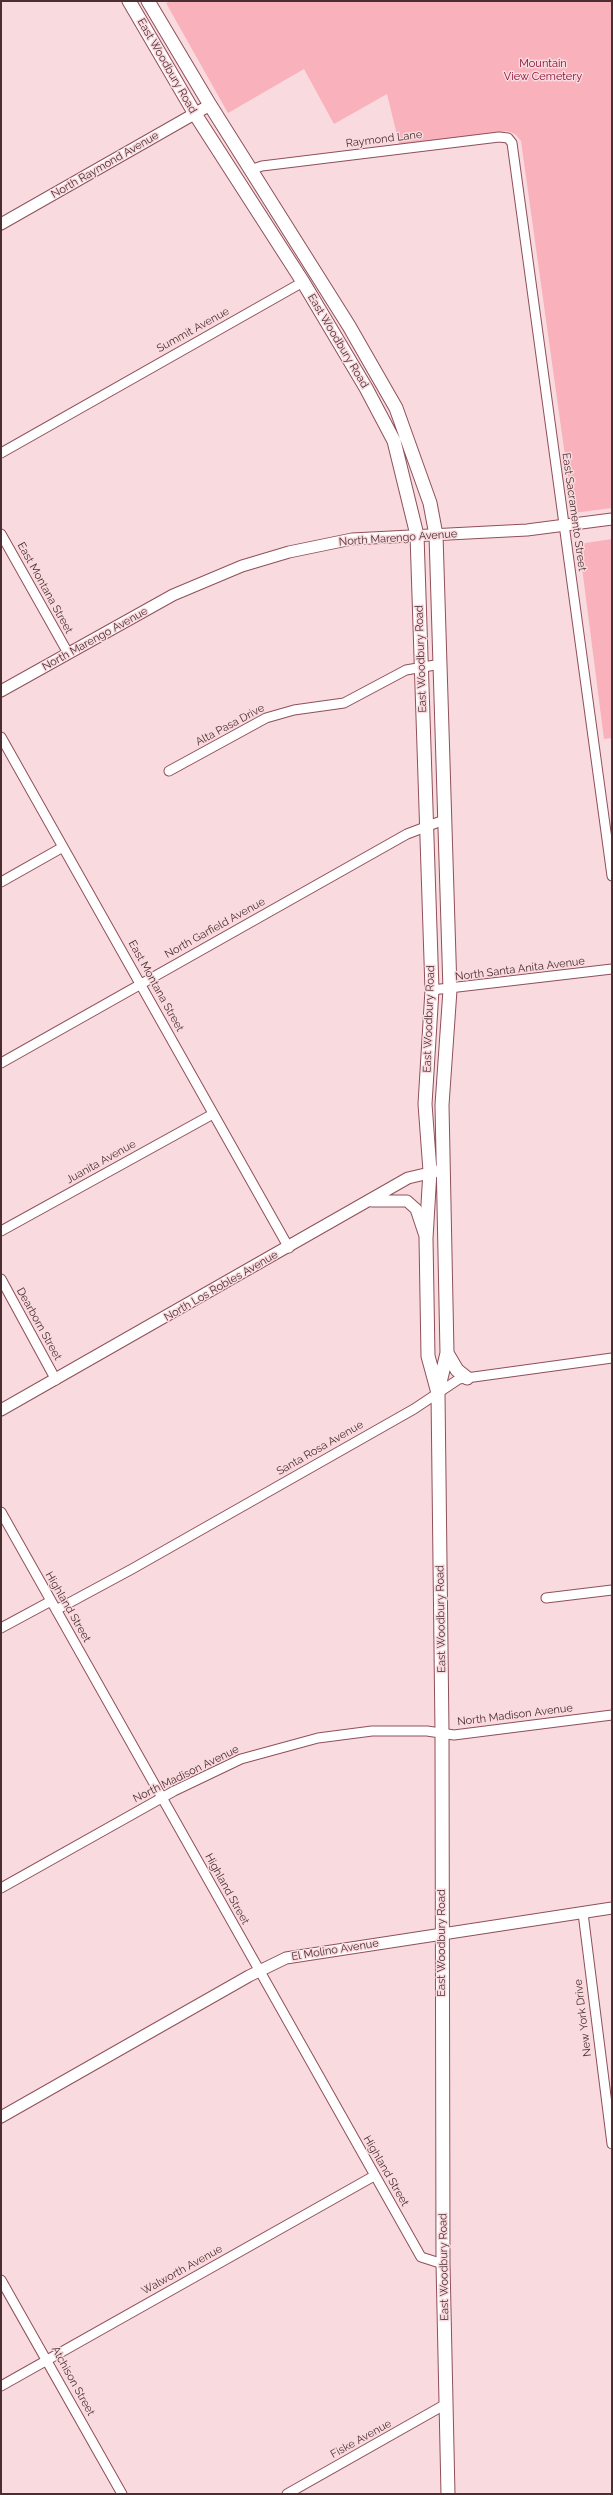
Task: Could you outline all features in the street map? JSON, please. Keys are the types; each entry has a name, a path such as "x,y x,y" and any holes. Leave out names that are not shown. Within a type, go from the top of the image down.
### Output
{"main road":[{"name":"East Woodbury Road","path":"128,1 195,114 303,282 366,388 394,441 417,535 432,990 426,1067 425,1104 430,1171 426,1238 428,1356 438,1392"},
{"name":"East Woodbury Road","path":"148,1 250,170 349,326 396,408 430,503 436,535 450,990 443,1067 447,1353 438,1392 442,1733 443,2264 448,2494"},
{"path":"426,1067 443,1067"},
{"path":"447,1353 457,1370 468,1378"}],"street":[{"name":"North Raymond Avenue","path":"1,224 181,120 210,105"},
{"name":"Raymond Lane","path":"250,170 262,166 499,136 508,138 514,150"},
{"name":"East Sacramento Street","path":"514,150 563,525 612,876"},
{"name":"Summit Avenue","path":"1,453 303,282"},
{"name":"North Marengo Avenue","path":"1,691 173,595 242,566 289,552 352,539 527,530 612,519"},
{"name":"East Montana Street","path":"1,534 68,653"},
{"name":"Alta Pasa Drive","path":"169,771 266,718 294,710 344,703 406,670 441,664"},
{"name":"East Montana Street","path":"1,737 288,1248"},
{"name":"North Garfield Avenue","path":"1,1063 408,834 444,820"},
{"path":"1,882 63,847"},
{"name":"North Santa Anita Avenue","path":"432,990 450,990 612,969"},
{"name":"Juanita Avenue","path":"1,1231 213,1114"},
{"name":"North Los Robles Avenue","path":"1,1410 411,1177 430,1171 444,1171"},
{"path":"371,1201 407,1201 416,1209 426,1238"},
{"name":"Dearborn Street","path":"1,1279 56,1380"},
{"name":"Santa Rosa Avenue","path":"56,1610 132,1569 459,1379 612,1358"},
{"name":"Highland Street","path":"1,1512 421,2257 443,2264"},
{"path":"546,1598 612,1590"},
{"path":"1,1628 51,1601"},
{"name":"North Madison Avenue","path":"1,1888 162,1797 241,1759 318,1738 372,1731 442,1733 454,1735 612,1714"},
{"name":"El Molino Avenue","path":"1,2117 259,1970 286,1958 307,1953 612,1908"},
{"name":"New York Drive","path":"583,1913 612,2144"},
{"name":"Walworth Avenue","path":"1,2386 374,2176"},
{"name":"Atchison Street","path":"1,2280 122,2494"},
{"name":"Fiske Avenue","path":"287,2494 446,2404"}],"green space":[{"name":"Mountain View Cemetery","path":"171,1 612,1 612,508 573,513 521,141 515,134 507,131 400,147 387,94 334,124 304,69 228,113 166,3"},
{"path":"612,539 612,738 604,739 579,544"}]}
